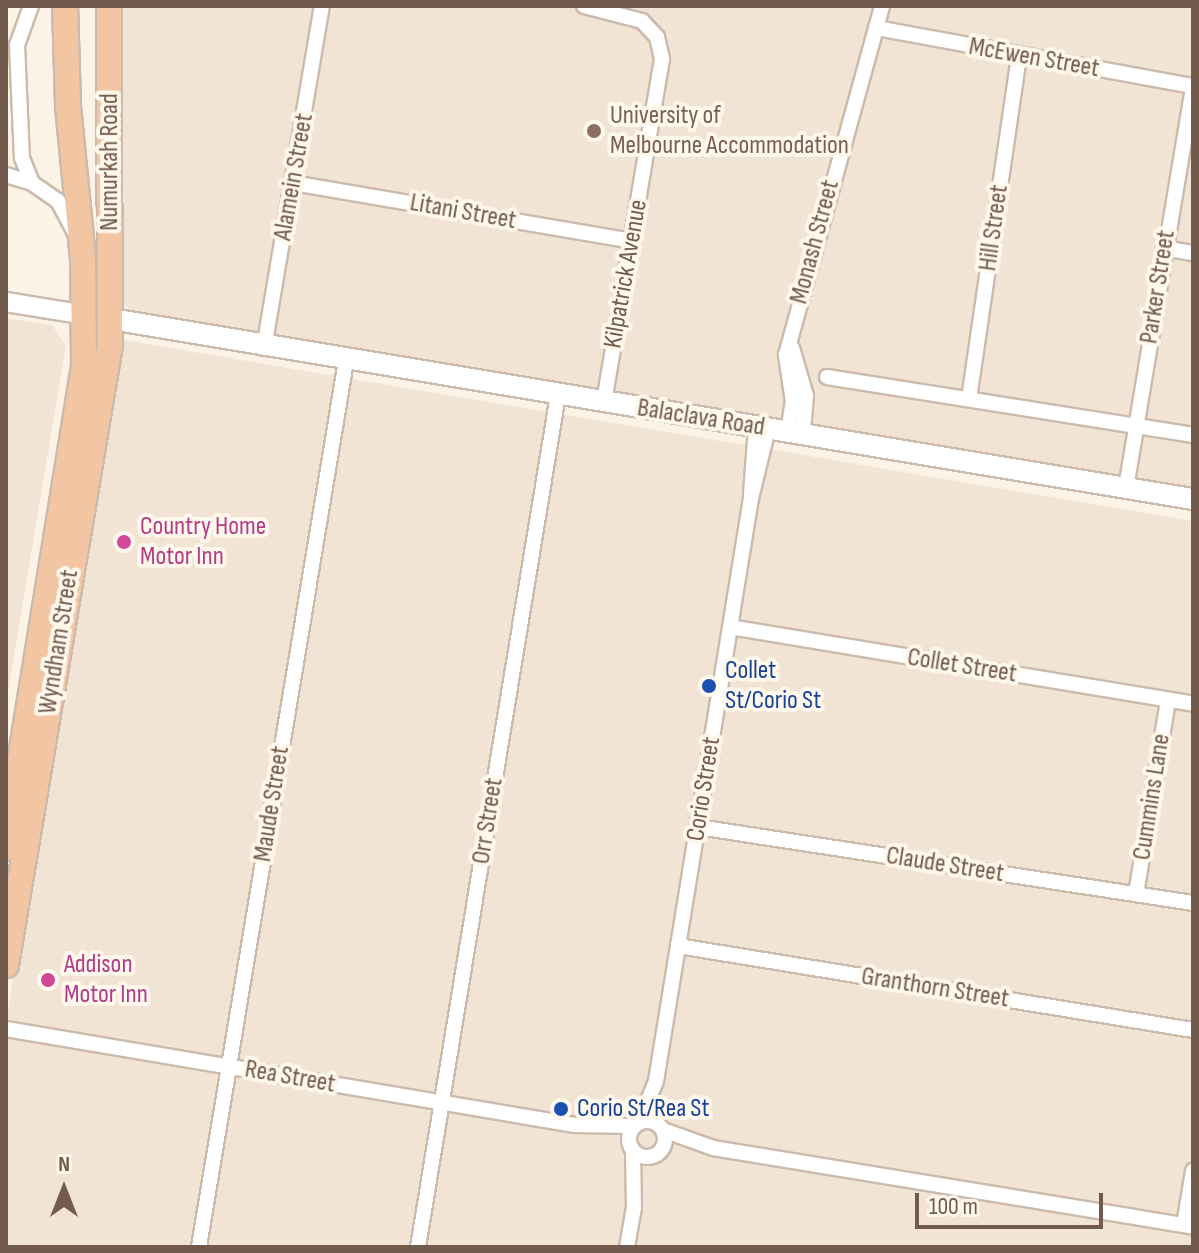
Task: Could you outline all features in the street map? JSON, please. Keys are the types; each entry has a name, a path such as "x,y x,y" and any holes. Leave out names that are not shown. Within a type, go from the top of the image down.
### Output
{"highway":[{"name":"Numurkah Road","path":"65,6 67,93 82,247 85,315"},
{"name":"Numurkah Road","path":"109,6 111,319"},
{"path":"85,315 111,319"},
{"name":"Wyndham Street","path":"6,848 84,368 85,315"},
{"name":"Wyndham Street","path":"6,965 106,374 111,319"}],"main road":[{"name":"Balaclava Road","path":"111,319 209,339 1193,499"}],"street":[{"path":"31,6 17,45 20,139 32,183"},
{"name":"Alamein Street","path":"264,348 322,6"},
{"name":"Kilpatrick Avenue","path":"584,6 642,21 657,37 662,59 604,402"},
{"name":"Monash Street","path":"779,430 793,402 786,355 789,340 882,6"},
{"name":"McEwen Street","path":"876,28 1193,86"},
{"name":"Hill Street","path":"969,399 1019,56"},
{"name":"Parker Street","path":"1126,488 1193,86"},
{"path":"6,151 20,139"},
{"path":"6,175 32,183 58,201 82,247"},
{"name":"Litani Street","path":"293,183 632,241"},
{"path":"1164,248 1193,253"},
{"path":"6,302 85,315"},
{"name":"Maude Street","path":"199,1247 346,361"},
{"path":"827,377 1193,435"},
{"name":"Orr Street","path":"418,1247 558,395"},
{"name":"Corio Street","path":"631,1149 637,1124 656,1081 751,498 779,430"},
{"name":"Collet Street","path":"730,627 1193,704"},
{"name":"Cummins Lane","path":"1136,894 1168,700"},
{"name":"Claude Street","path":"698,827 1193,903"},
{"name":"Granthorn Street","path":"678,946 1193,1030"},
{"name":"Rea Street","path":"6,1029 575,1125 637,1124 661,1128"},
{"name":"Corio Street","path":"656,1081 661,1128 658,1153"},
{"name":"Rea Street","path":"575,1125 631,1149 658,1153"},
{"path":"661,1128 713,1148 1189,1226 1193,1171"},
{"path":"634,1208 658,1153 713,1148"},
{"path":"627,1247 634,1208 631,1149"}],"shaded area":[{"path":"121,6 1193,6 1193,490 136,314 121,302"},
{"path":"6,318 52,325 66,346 6,703"},
{"path":"111,338 1193,521 1193,1247 6,1247 6,1024"}],"place":[{"name":"University of Melbourne Accommodation","path":"594,131"},
{"name":"Country Home Motor Inn","path":"124,542"},
{"name":"Collet St/Corio St","path":"709,686"},
{"name":"Addison Motor Inn","path":"48,980"},
{"name":"Corio St/Rea St","path":"561,1109"}]}
